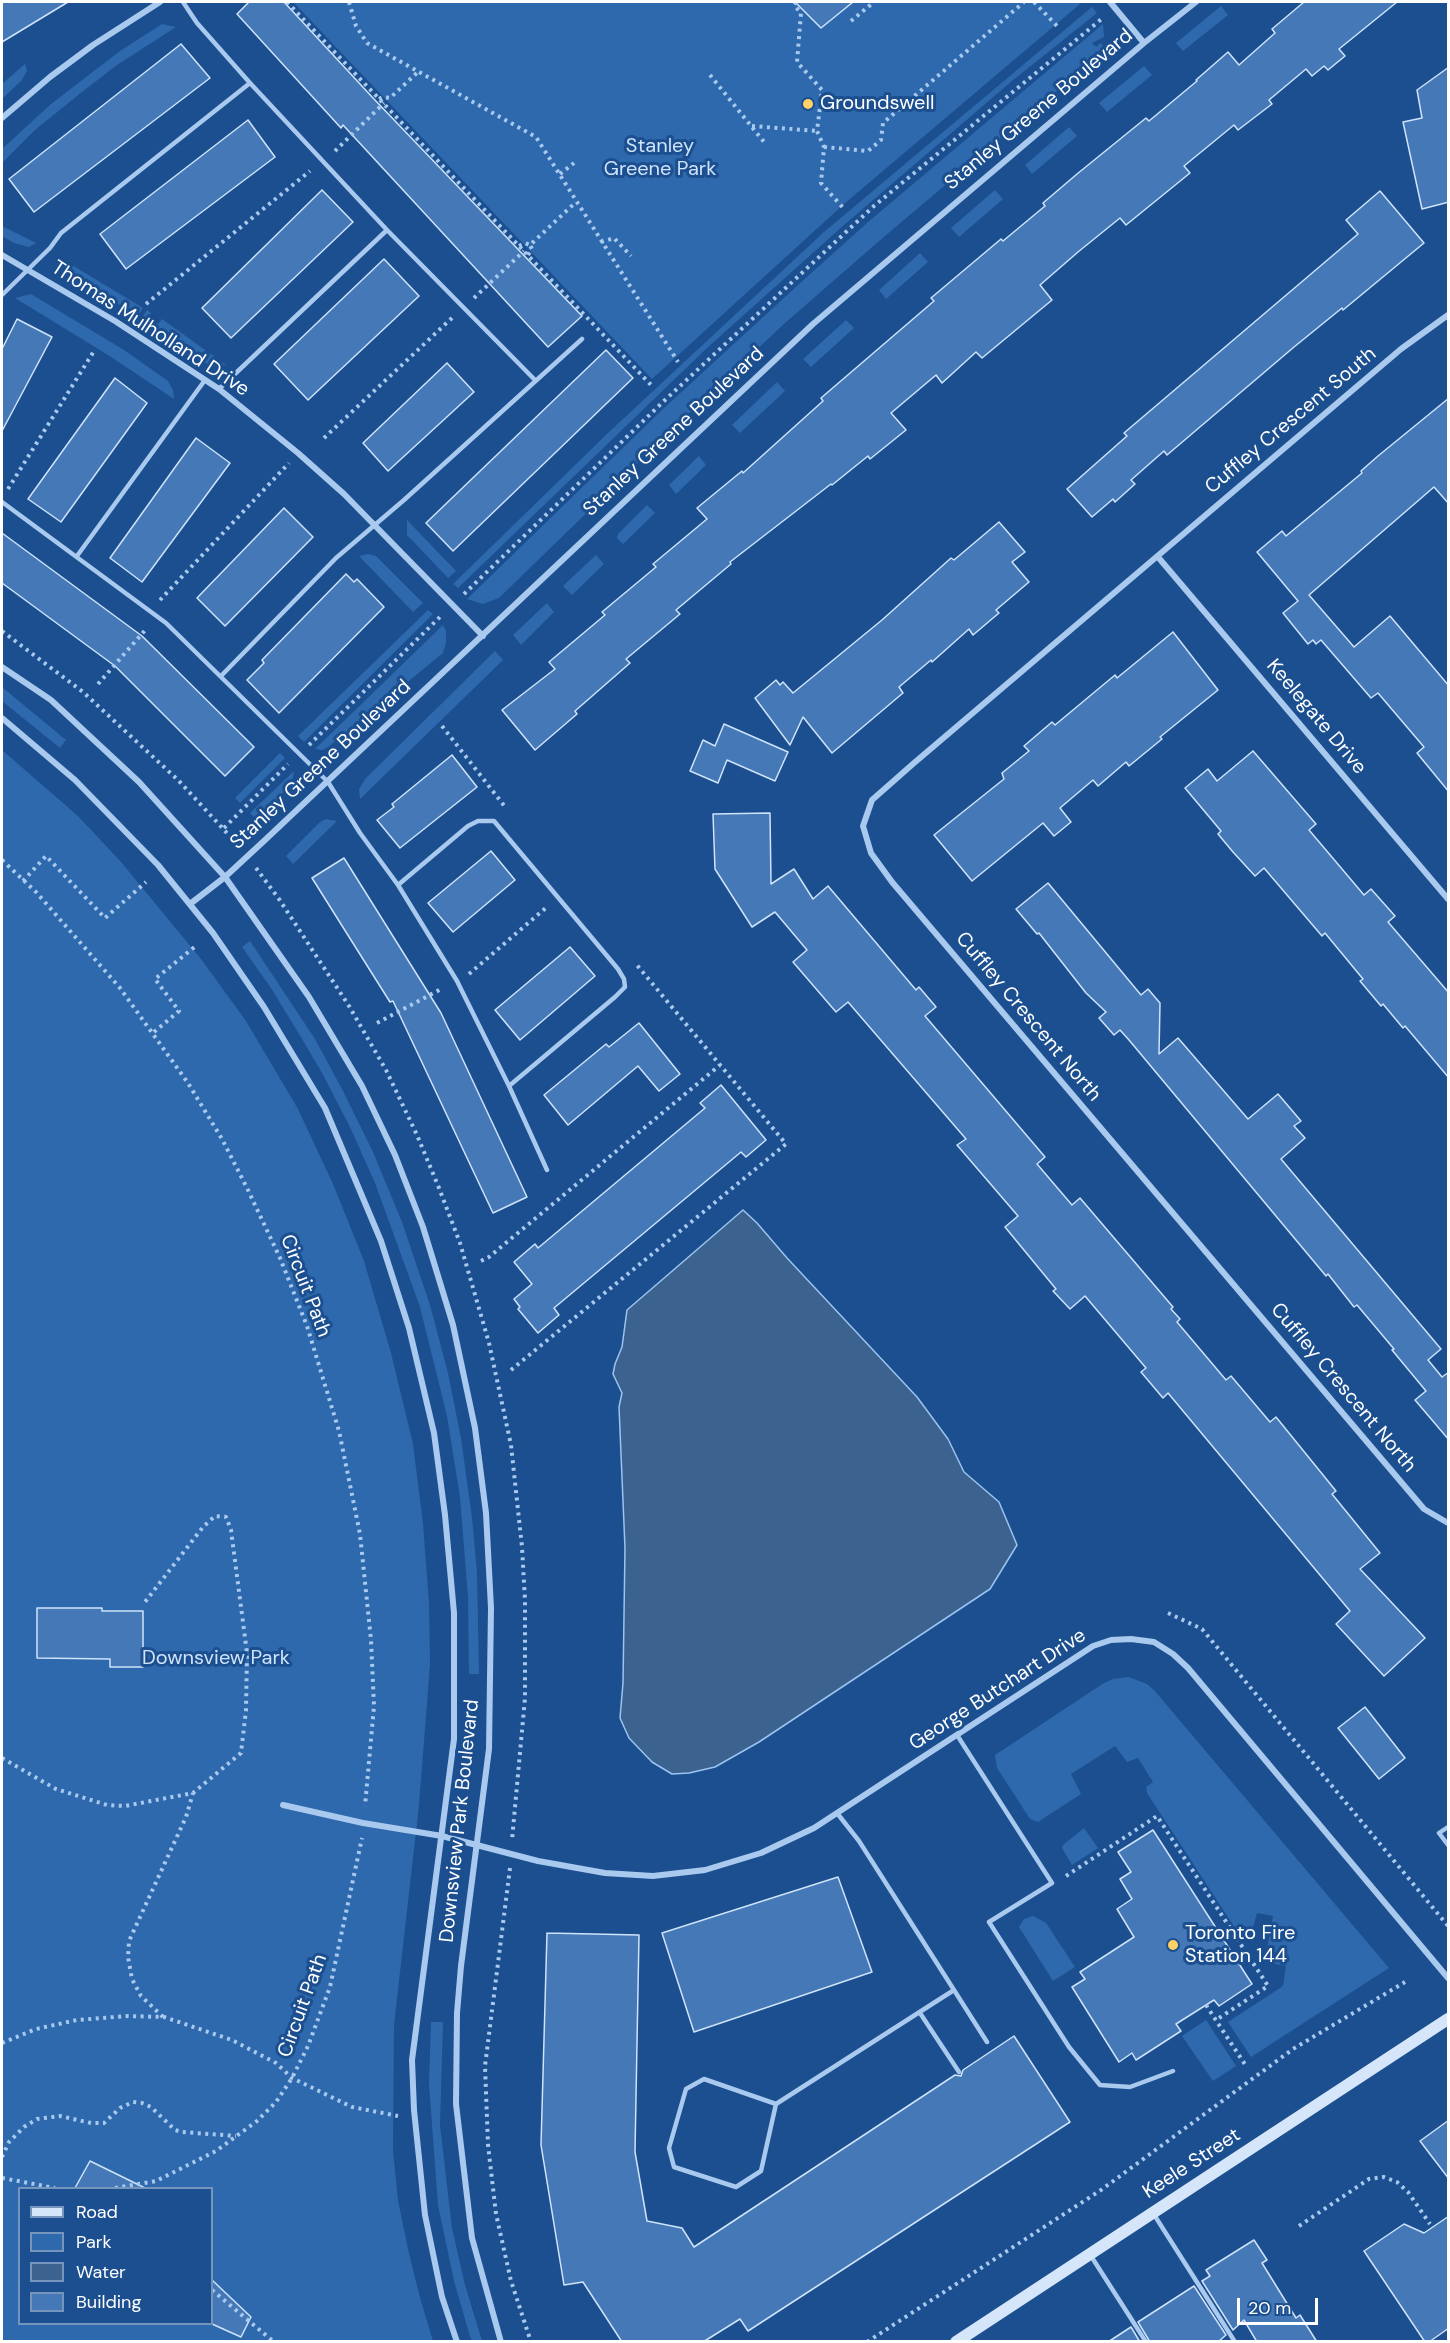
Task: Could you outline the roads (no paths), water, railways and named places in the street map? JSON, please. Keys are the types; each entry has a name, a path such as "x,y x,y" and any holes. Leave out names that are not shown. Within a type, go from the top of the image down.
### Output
{"main road":[{"name":"Keele Street","path":"956,2342 1449,2019"}],"street":[{"path":"2,118 50,76 160,2"},
{"path":"1110,2 1144,43"},
{"name":"Stanley Greene Boulevard","path":"190,904 225,877 328,782 813,324 1144,43 1196,2"},
{"name":"Thomas Mulholland Drive","path":"2,255 115,321 219,389 298,453 375,525 483,636"},
{"name":"Cuffley Crescent South","path":"1158,557 1401,349 1449,315"},
{"name":"Keelegate Drive","path":"1158,557 1449,899"},
{"name":"Cuffley Crescent North","path":"1158,557 872,800 863,826 871,853 892,882 1424,1509 1449,1523"},
{"name":"Downsview Park Boulevard","path":"2,667 51,700 131,775 225,877 309,997 362,1086 395,1155 419,1217 453,1325 475,1428 486,1514 491,1608 489,1749 457,2013 456,2104 472,2238 501,2342"},
{"name":"Downsview Park Boulevard","path":"2,718 75,780 146,852 190,904 264,1007 325,1108 381,1241 409,1328 434,1432 445,1515 454,1613 454,1739 412,2060 414,2110 425,2216 442,2297 457,2342"},
{"name":"George Butchart Drive","path":"283,1805 363,1823 442,1836 553,1864 605,1873 652,1876 705,1870 761,1853 814,1828 1094,1646 1111,1640 1131,1639 1154,1642 1173,1654 1188,1668 1449,1978"}],"lane":[{"path":"183,2 197,23 250,83 387,230 535,380"},
{"path":"2,295 61,233 250,83"},
{"path":"219,389 387,230"},
{"path":"221,676 336,558 582,339"},
{"path":"77,556 205,380"},
{"path":"2,502 166,623 328,782 360,833 398,885 457,981 509,1086 547,1170"},
{"path":"398,885 468,826 477,822 494,821 624,979 625,987 615,997 509,1086"},
{"path":"957,1735 1052,1883 989,1922 1069,2047 1100,2085 1130,2087 1173,2071"},
{"path":"837,1813 859,1841 987,2042"},
{"path":"1449,1827 1439,1833 1449,1845"},
{"path":"776,2104 704,2079 686,2089 669,2148 674,2167 736,2187 761,2171 776,2104 954,1990"},
{"path":"920,2013 959,2072"},
{"path":"1153,2213 1235,2342"},
{"path":"1090,2254 1146,2342"}],"water":[{"path":"743,1210 917,1397 948,1439 964,1472 999,1502 1017,1545 990,1589 759,1742 715,1767 672,1774 652,1762 629,1738 620,1718 623,1683 625,1548 619,1407 622,1393 613,1374 622,1347 627,1310"}],"place":[{"name":"Groundswell","path":"808,104"},
{"name":"Toronto Fire Station 144","path":"1173,1945"}],"park label":[{"name":"Stanley Greene Park","path":"660,158"},
{"name":"Downsview Park","path":"216,1659"}]}
